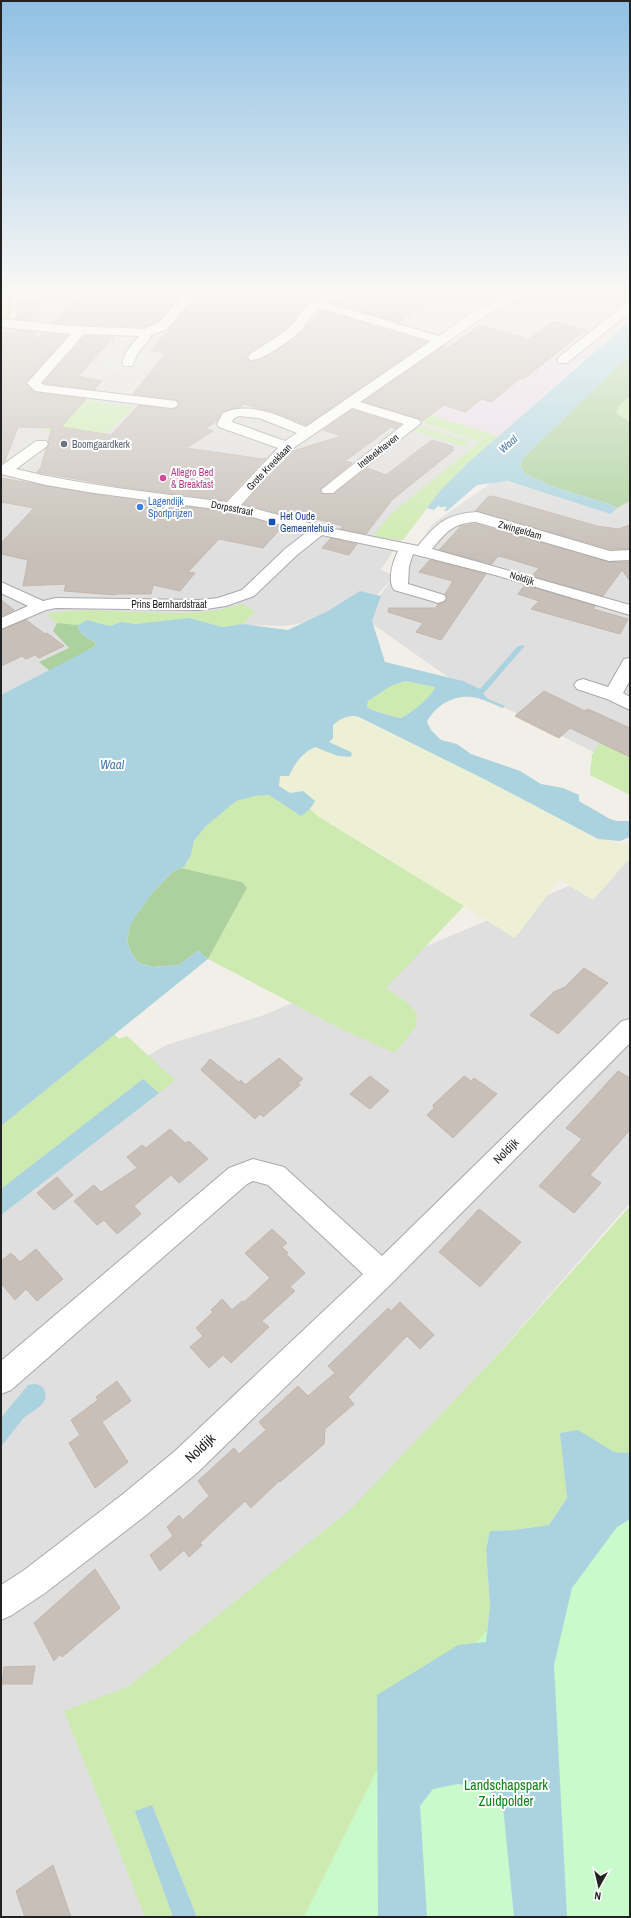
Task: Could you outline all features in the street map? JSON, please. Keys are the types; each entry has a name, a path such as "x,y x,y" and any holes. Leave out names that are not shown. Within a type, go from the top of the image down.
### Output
{"street":[{"path":"35,382 34,383 40,388 171,404"},
{"name":"Grote Kreeklaan","path":"231,508 287,446 382,382"},
{"name":"Insteekhaven","path":"328,490 414,423 351,403"},
{"path":"287,446 224,424 225,418 231,412 247,411 308,432"},
{"path":"268,439 289,425"},
{"path":"3,470 41,444"},
{"name":"Dorpsstraat","path":"3,470 46,481 231,508 319,530 412,548"},
{"name":"Zwingeldam","path":"438,598 400,587 399,576 401,561 412,548 447,522 461,517 477,517 609,556 630,554"},
{"name":"Prins Bernhardstraat","path":"1,624 41,606 56,603 198,605 220,603 248,593 291,552 319,530"},
{"name":"Noldijk","path":"412,548 501,572 630,610"},
{"path":"1,587 41,606"},
{"path":"612,695 630,663"},
{"path":"583,685 612,695 630,704"},
{"name":"Noldijk","path":"1,1604 34,1582 134,1505 186,1462 382,1274 630,1028"},
{"path":"1,1380 238,1176 253,1170 275,1175 382,1274"}],"shaded area":[{"path":"1,382 339,382 362,405 479,442 393,551 381,570 395,576 416,551 432,524 497,479 606,510 630,499 630,770 459,685 363,617 394,577 360,613 285,626 70,621 85,655 1,696"},
{"path":"255,382 559,382 499,436 360,392 337,408"},
{"path":"37,435 46,452 24,473 1,468 1,456"},
{"path":"630,860 630,1203 287,1595 189,1917 1,1917 1,1144 166,1045 264,1015"}],"green space":[{"path":"602,382 630,382 630,396 621,404 616,413 630,422 630,501 617,508 609,504 554,487 525,474 520,465 523,458"},
{"path":"630,396 630,422 615,413 621,404"},
{"path":"374,397 499,436 439,492 403,540 373,536 392,513 479,442 363,404"},
{"path":"75,399 134,407 106,434 60,427 52,433 43,431 49,427"},
{"path":"419,426 470,442 464,447 413,431"},
{"path":"243,604 255,612 243,624 222,627 189,618 136,624 121,622 110,626 87,620 78,625 57,623 46,614 71,611 194,612 219,610"},
{"path":"57,623 78,625 82,634 86,638 95,642 96,646 50,671 39,662 69,648 53,631"},
{"path":"405,681 436,687 431,695 421,704 401,718 378,712 367,707 368,701 391,686"},
{"path":"354,715 486,780 598,839 630,845 630,858 593,900 559,880 515,938 319,817 310,809 315,801 303,792 290,793 279,786 280,776 289,776 294,766 305,752 316,747 338,756 351,752 329,742 333,738 333,725 341,718"},
{"path":"630,727 630,795 590,775 592,755 597,746"},
{"path":"269,795 301,815 310,809 319,817 464,906 386,988 408,1003 417,1014 416,1026 395,1053 341,1029 208,959 247,888 242,882 181,868 187,863 193,845 206,826 226,808 236,801 244,798"},
{"path":"181,868 242,882 247,888 208,959 198,951 179,965 153,967 139,963 131,953 127,941 130,924 151,894 173,871"},
{"path":"114,1034 119,1039 127,1036 175,1080 159,1093 143,1079 1,1189 1,1126"},
{"path":"630,1206 630,1453 614,1452 594,1440 561,1433 567,1498 549,1525 513,1530 490,1531 486,1549 490,1606 486,1642 378,1917 197,1917 152,1805 135,1811 173,1917 145,1917 64,1711 129,1686 351,1509 503,1349"},
{"name":"Landschapspark Zuidpolder","path":"630,1495 630,1917 304,1917 399,1726 545,1568"}],"water":[{"path":"561,382 602,382 523,458 520,465 525,474 554,487 609,504 617,508 611,514 507,481 477,485 447,511 444,511 447,507 439,507 439,505 434,510 427,508 439,492 470,461"},
{"name":"Waal","path":"360,591 381,596 372,621 385,662 463,681 480,689 518,646 523,645 524,647 483,694 488,699 505,706 503,708 487,701 471,697 451,700 445,703 430,716 427,722 431,730 441,740 457,744 471,754 520,771 541,784 563,788 579,795 579,801 610,819 617,821 630,821 630,837 620,841 598,839 486,780 359,717 352,716 342,719 333,725 333,738 329,742 351,752 352,755 350,757 338,756 315,747 306,752 299,759 289,776 280,776 279,786 290,793 303,791 315,801 310,809 301,816 269,795 255,796 236,801 206,826 194,841 191,855 184,867 173,871 151,894 130,925 127,941 131,953 139,963 153,967 179,965 198,951 208,959 1,1126 1,695 96,646 95,642 84,636 80,631 78,625 87,620 110,626 121,622 136,624 189,618 222,627 243,624 288,630 328,611","holes":["405,681 435,687 430,695 421,704 401,718 378,712 367,707 368,701 391,686"]},
{"path":"143,1079 159,1093 1,1215 1,1189"},
{"path":"33,1384 42,1387 45,1392 42,1405 23,1419 1,1447 1,1418 28,1385"},
{"path":"578,1430 614,1452 630,1453 630,1519 617,1527 572,1588 554,1665 567,1917 514,1917 503,1806 488,1789 458,1784 433,1789 420,1806 427,1917 378,1917 377,1695 458,1645 486,1642 490,1606 486,1549 490,1531 513,1530 549,1525 567,1498 560,1433"},
{"path":"152,1805 197,1917 173,1917 135,1811"}],"building":[{"path":"1,382 27,382 26,383 35,392 86,399 61,427 111,435 139,405 171,409 176,408 179,405 176,400 133,394 143,382 370,382 307,425 276,413 244,404 238,408 223,412 217,421 206,428 213,431 186,448 263,459 266,458 226,500 121,487 37,472 41,467 46,449 49,445 48,442 52,428 18,427 5,461 1,464"},
{"path":"44,382 102,382 94,390 43,383"},
{"path":"391,382 517,382 491,402 482,399 465,412 444,405 422,421 363,401"},
{"path":"352,410 401,425 396,429 391,427 345,461 352,463 320,489 323,494 334,494 367,468 386,475 432,440 454,447 451,449 454,450 392,500 366,534 340,529 343,526 295,513 292,517 244,504 293,451 342,436 323,430"},
{"path":"1,478 94,494 230,512 282,527 263,548 219,539 188,572 195,573 180,591 153,585 151,594 116,595 64,591 66,584 23,586 28,560 1,554 1,543 34,508 1,502"},
{"path":"493,496 597,526 618,529 630,525 630,549 610,549 475,511 488,497"},
{"path":"476,524 609,562 630,562 630,581 622,570 603,596 532,576 539,568 503,557 498,556 492,564 439,550 461,526"},
{"path":"331,538 357,544 349,555 322,548"},
{"path":"430,560 486,574 441,640 416,632 423,623 388,612 389,608 436,608 438,604 445,602 447,597 445,594 453,581 419,572"},
{"path":"525,585 595,606 593,609 628,619 620,634 531,609 539,601 518,594"},
{"path":"1,600 14,610 1,616"},
{"path":"26,620 64,646 39,658 35,655 26,659 22,656 1,666 1,630"},
{"path":"544,691 585,711 588,709 630,728 630,757 570,728 559,738 515,716"},
{"path":"584,968 608,983 558,1034 530,1015 554,992 565,987"},
{"path":"279,1058 303,1079 298,1083 300,1085 263,1117 260,1114 255,1119 201,1070 210,1059 239,1082 241,1080 245,1085"},
{"path":"618,1071 630,1078 630,1130 590,1175 601,1183 574,1213 539,1186 582,1139 566,1128"},
{"path":"370,1076 389,1091 370,1109 350,1094"},
{"path":"464,1076 471,1081 474,1078 497,1094 453,1138 427,1115 434,1108 433,1105"},
{"path":"170,1129 185,1143 189,1141 208,1159 179,1183 171,1175 134,1206 141,1214 117,1234 104,1220 97,1225 74,1201 94,1185 101,1192 137,1168 127,1157 142,1145 146,1148"},
{"path":"57,1177 73,1195 54,1210 37,1193"},
{"path":"479,1209 521,1242 480,1287 439,1252"},
{"path":"272,1229 287,1243 282,1247 288,1253 286,1254 305,1273 290,1287 295,1291 262,1321 269,1327 231,1363 223,1355 209,1368 190,1347 203,1336 196,1328 213,1312 211,1310 222,1299 232,1310 242,1301 244,1302 270,1278 245,1253"},
{"path":"36,1249 63,1279 37,1301 26,1289 15,1300 1,1283 1,1261 11,1253 20,1262"},
{"path":"400,1302 434,1335 420,1349 407,1336 348,1397 354,1404 325,1429 324,1444 280,1482 279,1481 251,1508 245,1501 200,1543 202,1545 189,1557 184,1550 160,1571 150,1555 173,1536 167,1527 179,1515 183,1520 209,1496 198,1481 234,1448 239,1454 266,1430 259,1422 298,1386 308,1396 335,1373 328,1366 388,1308 391,1311"},
{"path":"117,1381 131,1401 102,1422 128,1462 95,1488 69,1443 80,1435 71,1420 98,1400 96,1397"},
{"path":"95,1569 120,1608 62,1657 60,1654 54,1661 34,1623"},
{"path":"35,1666 32,1684 2,1684 4,1667"},
{"path":"53,1865 71,1917 25,1917 16,1891"}],"place":[{"name":"Boomgaardkerk","path":"64,444"},
{"name":"Allegro Bed & Breakfast","path":"163,478"},
{"name":"Lagendijk Sportprijzen","path":"140,507"},
{"name":"Het Oude Gemeentehuis","path":"272,522"}]}
